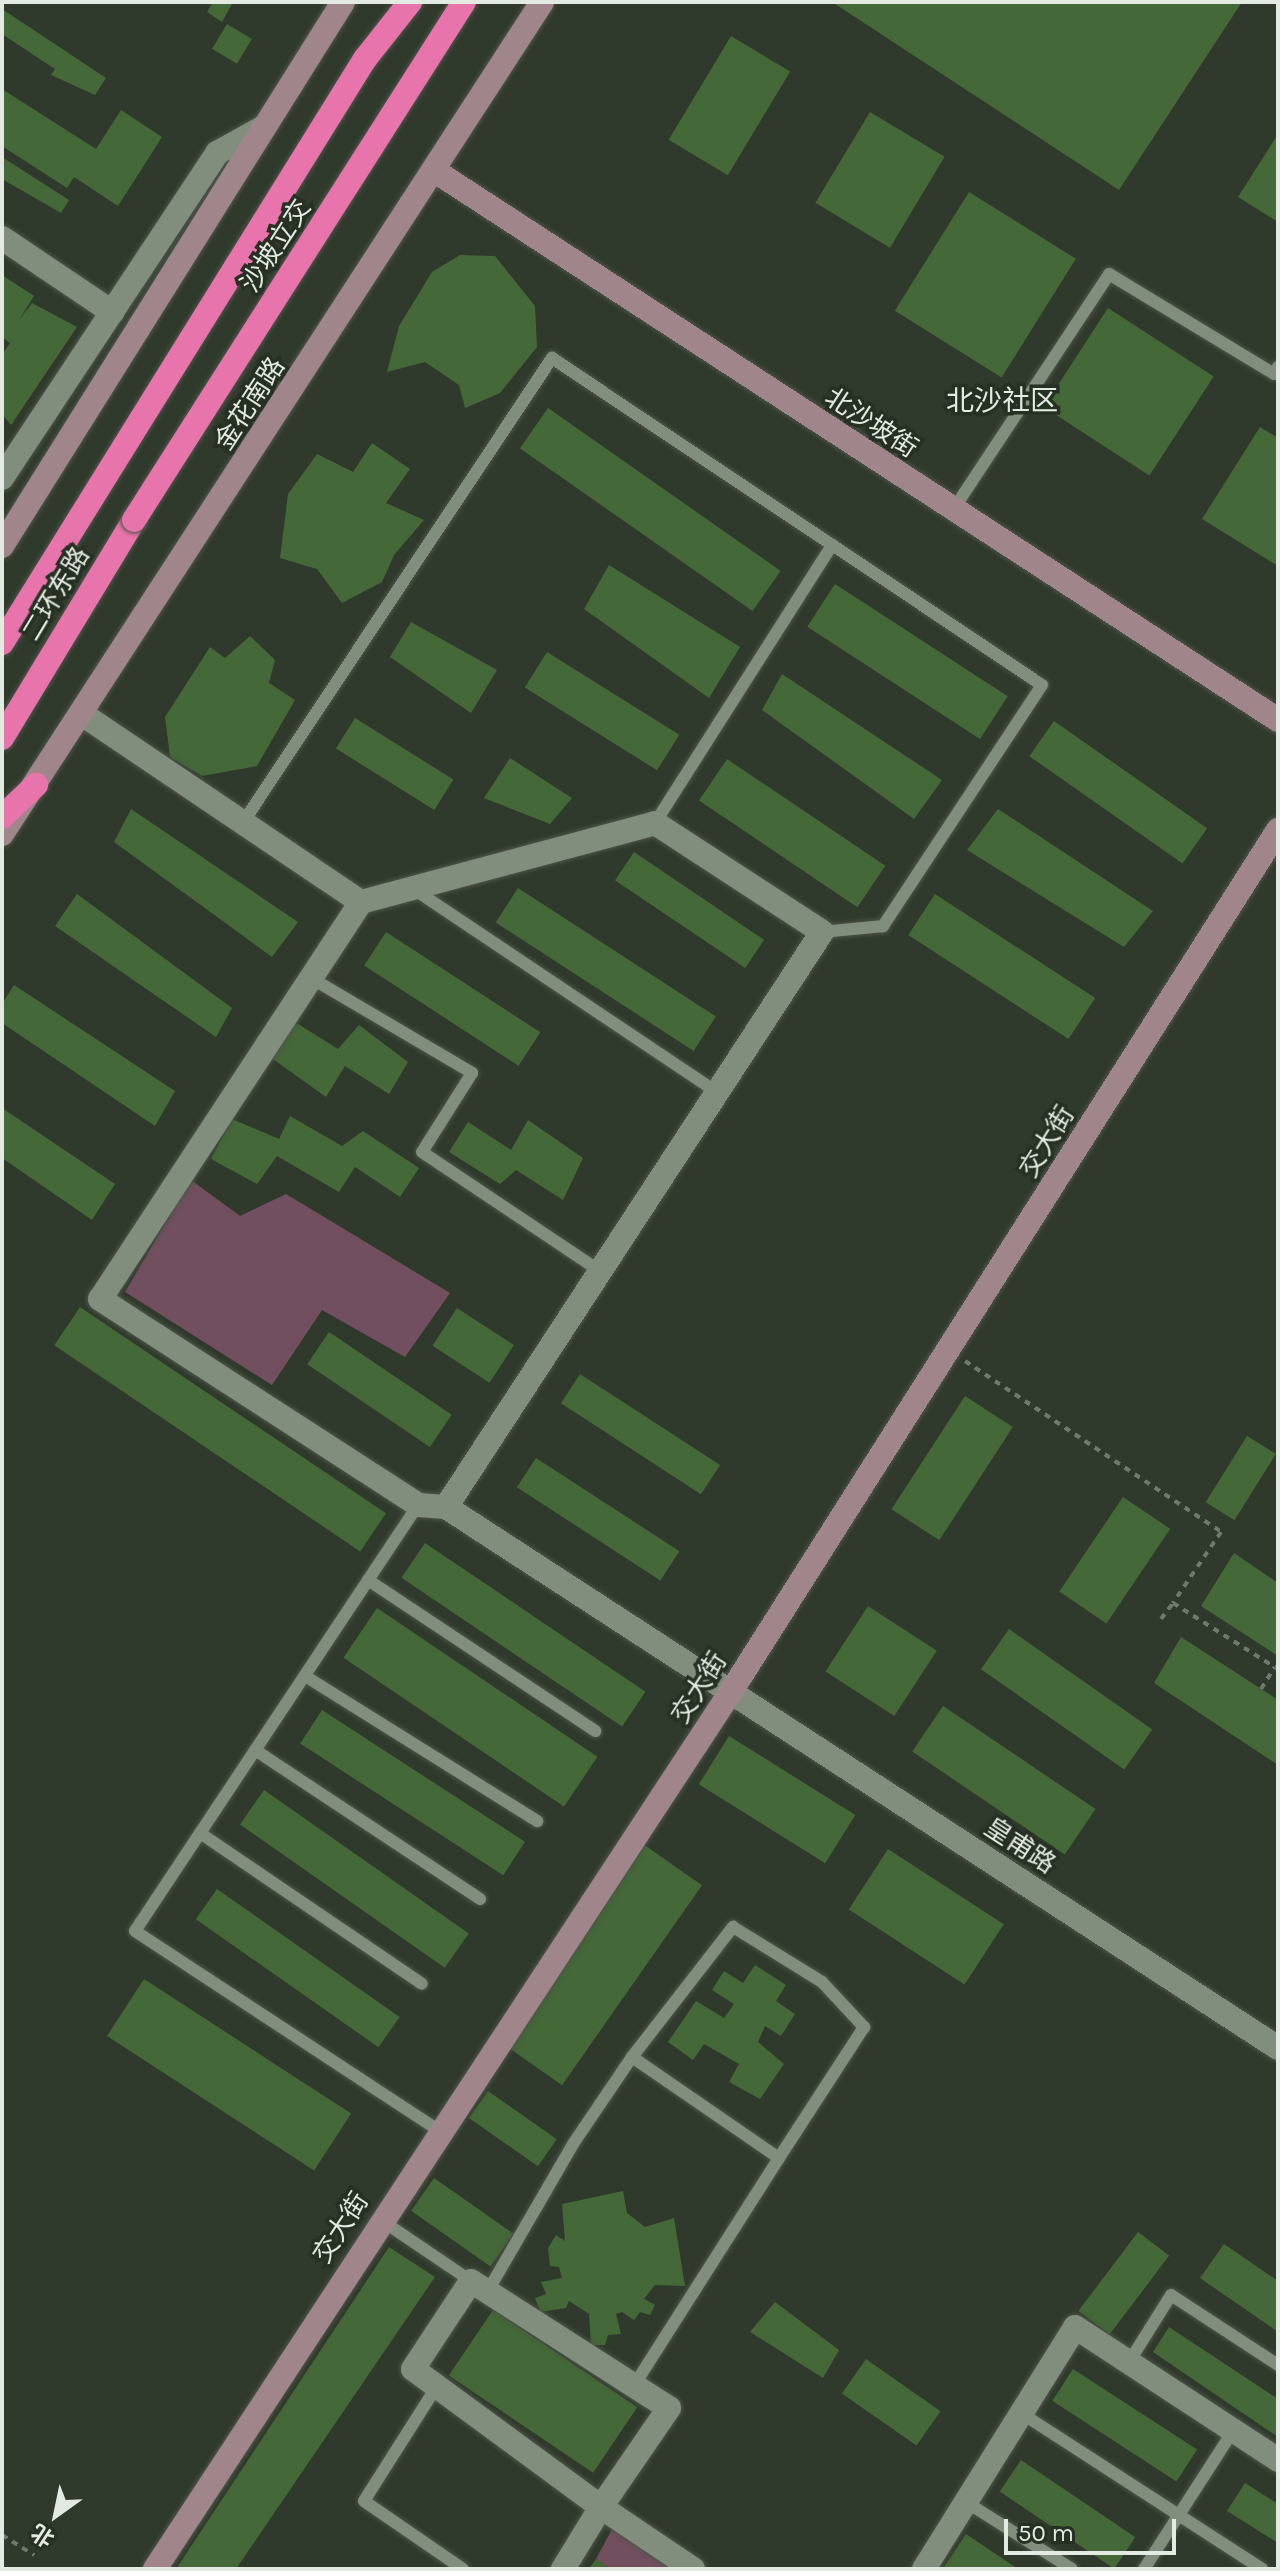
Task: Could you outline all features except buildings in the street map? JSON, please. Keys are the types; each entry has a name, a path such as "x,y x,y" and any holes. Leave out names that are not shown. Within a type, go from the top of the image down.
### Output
{"highway":[{"path":"365,59 392,2"},
{"name":"沙坡立交","path":"86,515 365,59 410,2"},
{"name":"沙坡立交","path":"134,520 464,2"},
{"path":"450,23 473,2"},
{"name":"二环东路","path":"2,643 86,515"},
{"name":"二环东路","path":"2,738 134,520"},
{"path":"2,817 36,785"}],"street":[{"path":"2,546 343,2"},
{"name":"金花南路","path":"2,834 542,2"},
{"path":"2,478 217,153 264,127"},
{"name":"北沙坡街","path":"435,171 1278,720"},
{"path":"2,238 112,312"},
{"path":"82,714 361,902"},
{"path":"655,823 822,932 446,1507 418,1505 100,1299 361,902 655,823"},
{"name":"交大街","path":"155,2569 380,2220 732,1690 1278,830"},
{"name":"皇甫路","path":"446,1507 732,1690 1278,2048"},
{"path":"563,2569 601,2507 669,2408 480,2285 413,2369 601,2507 693,2569"},
{"path":"924,2569 1075,2327 1278,2460"}],"lane":[{"path":"953,510 1109,274 1274,374 1278,367"},
{"path":"242,824 552,358 1042,685 883,926 822,932"},
{"path":"655,823 832,545"},
{"path":"412,888 718,1093"},
{"path":"311,978 472,1073 422,1152 600,1271"},
{"path":"418,1505 135,1931 439,2131"},
{"path":"368,1580 595,1731"},
{"path":"305,1676 537,1821"},
{"path":"255,1750 480,1899"},
{"path":"200,1833 422,1984"},
{"path":"380,2220 480,2285 632,2057 733,1927 822,1982 864,2027 635,2384"},
{"path":"632,2057 779,2158"},
{"path":"1129,2362 1171,2295 1278,2365"},
{"path":"437,2386 364,2501 463,2569"},
{"path":"1021,2413 1262,2569"},
{"path":"1144,2569 1233,2431"},
{"path":"966,2502 1072,2569"}],"path":[{"path":"948,1350 1221,1532 1161,1619"},
{"path":"1173,1603 1276,1668 1261,1689"},
{"path":"2,2535 34,2555"}],"shaded area":[{"path":"191,1180 240,1216 286,1194 450,1293 405,1357 322,1310 272,1385 125,1292"},
{"path":"618,2518 693,2569 611,2569 596,2559"}],"district":[{"name":"北沙社区","path":"1002,401"}]}
